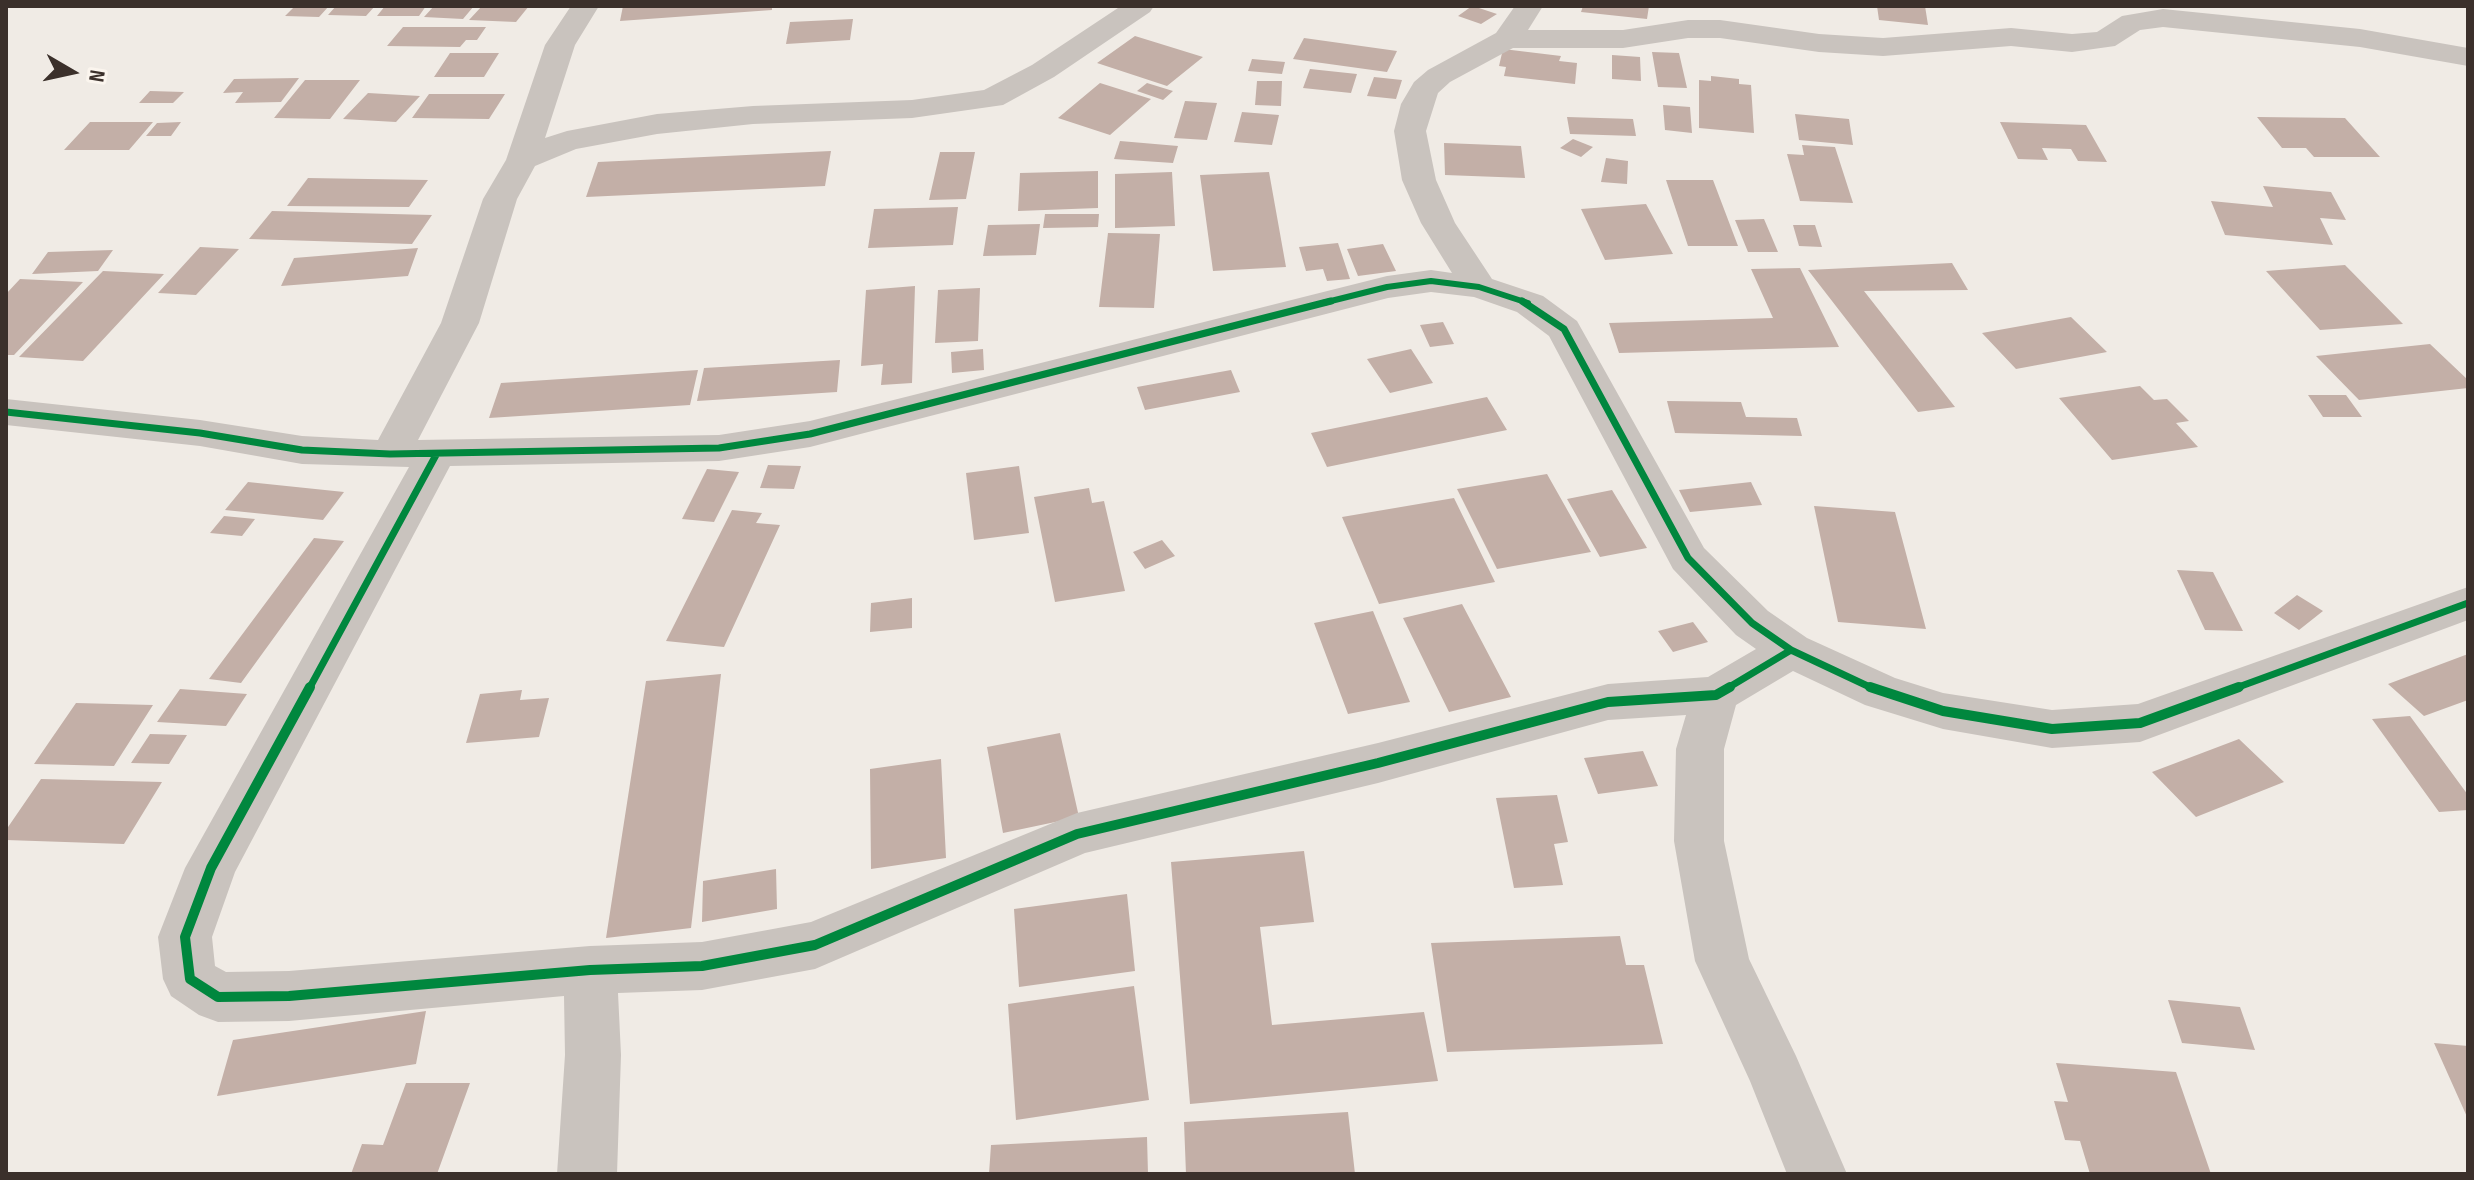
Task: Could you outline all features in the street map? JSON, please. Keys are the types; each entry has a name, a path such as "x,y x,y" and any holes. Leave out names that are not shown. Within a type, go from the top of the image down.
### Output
{"street":[{"path":"585,6 560,45 522,160 500,199 413,455 211,868 185,937 190,979 218,997 289,996 590,970 702,966 815,945 1077,834 1378,763 1608,702 1716,695 1791,650"},
{"path":"522,160 567,141 657,124 753,115 912,109 992,98 1043,71 1140,6"},
{"path":"1479,287 1431,209 1419,180 1410,131 1417,104 1425,89 1439,76 1507,39 1529,6"},
{"path":"1507,39 1623,39 1688,29 1720,29 1819,43 1883,47 2011,37 2072,43 2105,40 2132,22 2163,18 2360,38 2468,57"},
{"path":"6,412 200,433 302,450 413,455 719,448 810,434 1387,287 1431,281 1479,287 1530,304 1564,329 1688,558 1752,623 1791,650 1881,692 1943,711 2052,729 2140,723 2468,603"},
{"path":"1716,695 1700,749 1699,841 1722,961 1776,1075 1817,1174"},
{"path":"587,1174 593,1055 590,970"}],"building":[{"path":"295,6 329,6 319,17 285,16"},
{"path":"336,6 375,6 366,16 328,15"},
{"path":"385,6 426,6 419,16 377,16"},
{"path":"434,6 474,6 463,19 424,17"},
{"path":"482,6 529,6 516,22 469,20"},
{"path":"623,6 772,6 772,10 620,21"},
{"path":"1472,6 1497,14 1481,24 1458,16"},
{"path":"1583,6 1649,6 1647,19 1581,12"},
{"path":"1877,6 1925,6 1928,25 1879,20"},
{"path":"853,19 850,40 786,44 790,22"},
{"path":"403,27 486,27 477,40 466,40 460,47 387,46"},
{"path":"1135,36 1203,57 1167,86 1097,63"},
{"path":"1304,38 1397,51 1387,72 1293,59"},
{"path":"1503,49 1561,56 1559,61 1577,63 1575,84 1504,76 1506,67 1499,66"},
{"path":"1652,52 1679,53 1687,88 1658,87"},
{"path":"450,53 499,53 484,77 434,77"},
{"path":"1612,55 1640,57 1641,81 1612,79"},
{"path":"1252,59 1285,62 1282,74 1248,71"},
{"path":"1310,69 1357,74 1351,93 1303,88"},
{"path":"1711,76 1739,79 1739,84 1751,85 1754,133 1699,128 1699,80 1711,81"},
{"path":"1374,77 1402,80 1396,99 1367,96"},
{"path":"299,78 281,102 235,103 243,92 223,93 234,79"},
{"path":"305,80 360,80 330,119 274,118"},
{"path":"1257,81 1282,81 1281,106 1255,105"},
{"path":"1100,83 1151,99 1110,135 1058,118"},
{"path":"1147,83 1173,91 1163,100 1137,91"},
{"path":"150,91 184,92 173,103 139,103"},
{"path":"368,93 420,96 396,122 343,119"},
{"path":"429,94 505,94 489,119 412,118"},
{"path":"1185,101 1217,103 1207,140 1174,138"},
{"path":"1663,105 1690,107 1692,133 1665,130"},
{"path":"1242,112 1279,115 1272,145 1234,142"},
{"path":"1795,114 1849,119 1853,145 1799,140"},
{"path":"1567,117 1633,119 1636,136 1570,134"},
{"path":"2257,117 2345,118 2380,157 2314,157 2306,148 2282,148"},
{"path":"90,122 153,122 129,150 64,150"},
{"path":"181,122 171,136 146,136 157,123"},
{"path":"2000,122 2086,125 2107,162 2078,161 2071,149 2042,148 2048,160 2018,159"},
{"path":"1573,139 1593,147 1581,157 1560,148"},
{"path":"1120,141 1178,146 1173,163 1114,159"},
{"path":"1444,143 1521,146 1525,178 1445,175"},
{"path":"1802,145 1835,147 1853,203 1800,201 1787,154 1804,155"},
{"path":"831,151 825,186 586,197 598,162"},
{"path":"940,152 975,152 966,199 929,200"},
{"path":"1606,158 1628,161 1627,184 1601,182"},
{"path":"1098,171 1098,208 1018,211 1020,173"},
{"path":"1172,172 1175,226 1115,228 1115,174"},
{"path":"1269,172 1286,267 1213,271 1200,175"},
{"path":"308,178 428,180 409,207 287,206"},
{"path":"1666,180 1713,180 1738,246 1688,246"},
{"path":"2263,186 2331,192 2346,220 2320,218 2333,245 2225,235 2211,201 2273,207"},
{"path":"1646,204 1673,254 1605,260 1581,209"},
{"path":"958,207 953,245 868,248 874,209"},
{"path":"272,211 432,215 412,244 249,239"},
{"path":"1045,214 1099,214 1098,227 1043,228"},
{"path":"1764,219 1778,252 1748,252 1735,220"},
{"path":"1040,224 1036,255 983,256 988,225"},
{"path":"1793,225 1815,225 1822,247 1799,246"},
{"path":"1108,233 1160,234 1154,308 1099,307"},
{"path":"1338,243 1350,279 1327,281 1323,269 1306,271 1299,247"},
{"path":"1383,244 1396,271 1358,276 1347,249"},
{"path":"200,247 239,249 196,295 158,293"},
{"path":"418,248 408,276 281,286 294,258"},
{"path":"113,250 98,271 32,274 48,252"},
{"path":"1952,263 1968,290 1864,291 1955,407 1918,412 1808,270"},
{"path":"2345,265 2403,324 2320,330 2266,271"},
{"path":"1800,268 1839,347 1619,353 1609,323 1773,318 1751,269"},
{"path":"103,271 164,274 83,361 19,357"},
{"path":"20,279 83,282 14,355 6,355 6,294"},
{"path":"915,286 912,383 881,385 883,364 861,366 866,290"},
{"path":"980,288 978,341 935,343 938,290"},
{"path":"2071,317 2107,352 2016,369 1982,333"},
{"path":"1443,322 1454,344 1430,347 1420,325"},
{"path":"2430,344 2468,380 2468,388 2359,400 2316,356"},
{"path":"983,349 984,370 952,373 951,352"},
{"path":"1411,349 1433,383 1390,393 1367,359"},
{"path":"840,360 837,392 697,401 704,368"},
{"path":"698,370 690,405 489,418 501,383"},
{"path":"1231,370 1240,392 1145,410 1137,387"},
{"path":"2140,386 2154,400 2167,399 2189,421 2176,423 2198,447 2112,460 2059,398"},
{"path":"2308,395 2346,395 2362,417 2323,417"},
{"path":"1487,397 1507,430 1327,467 1311,433"},
{"path":"1667,401 1741,402 1746,417 1797,418 1802,436 1675,433"},
{"path":"768,465 801,466 794,489 760,488"},
{"path":"1019,466 1029,533 974,540 966,473"},
{"path":"707,469 739,472 714,522 682,519"},
{"path":"1547,474 1591,552 1497,569 1457,489"},
{"path":"248,482 344,492 323,520 225,510"},
{"path":"1751,482 1762,505 1690,512 1679,490"},
{"path":"1089,488 1092,503 1104,501 1125,591 1055,602 1034,497"},
{"path":"1612,490 1647,548 1600,557 1567,499"},
{"path":"1454,498 1495,582 1379,604 1342,517"},
{"path":"1814,506 1895,512 1926,629 1838,622"},
{"path":"732,510 762,513 756,523 780,525 724,647 666,641"},
{"path":"224,516 255,519 242,536 210,533"},
{"path":"314,538 344,541 241,683 209,679"},
{"path":"1162,540 1175,556 1145,569 1133,552"},
{"path":"2177,570 2213,572 2243,631 2205,630"},
{"path":"2297,595 2323,611 2299,630 2274,613"},
{"path":"912,598 912,628 870,632 871,603"},
{"path":"1462,604 1511,697 1449,712 1403,618"},
{"path":"1373,611 1410,702 1348,714 1314,623"},
{"path":"1693,622 1708,642 1673,652 1658,631"},
{"path":"2468,654 2468,700 2424,716 2388,684"},
{"path":"721,674 691,928 606,938 646,681"},
{"path":"180,689 247,694 226,726 157,722"},
{"path":"522,690 520,700 549,698 539,737 466,743 480,694"},
{"path":"76,703 153,705 114,766 34,764"},
{"path":"2410,716 2468,795 2468,810 2439,812 2372,719"},
{"path":"1060,733 1079,817 1003,833 987,747"},
{"path":"150,734 187,735 169,764 131,763"},
{"path":"2239,739 2284,782 2196,817 2152,772"},
{"path":"1643,751 1658,786 1598,794 1584,758"},
{"path":"941,759 946,858 871,869 870,769"},
{"path":"41,779 162,782 124,844 6,840 6,830"},
{"path":"1557,795 1568,842 1554,844 1563,885 1514,888 1496,798"},
{"path":"1304,851 1314,922 1260,927 1272,1025 1424,1012 1438,1081 1190,1104 1171,862"},
{"path":"776,869 777,909 702,922 703,881"},
{"path":"1127,894 1135,971 1019,987 1014,909"},
{"path":"1620,936 1626,965 1644,965 1663,1044 1447,1052 1431,943"},
{"path":"1134,986 1149,1100 1016,1120 1008,1004"},
{"path":"2168,1000 2240,1007 2255,1050 2182,1043"},
{"path":"426,1011 416,1064 217,1096 233,1040"},
{"path":"2434,1043 2468,1046 2468,1119"},
{"path":"2056,1063 2176,1072 2211,1174 2090,1174 2080,1141 2065,1140 2054,1101 2068,1102"},
{"path":"406,1083 470,1083 437,1174 351,1174 362,1144 383,1145"},
{"path":"1348,1112 1355,1174 1186,1174 1184,1122"},
{"path":"1147,1137 1148,1174 989,1174 991,1145"}],"cycle path":[{"path":"6,412 200,433 302,450 390,454 719,448 810,434 1387,287 1431,281 1479,287 1530,304 1564,329 1688,558 1752,623 1791,650 1881,692 1943,711 2052,729 2140,723 2468,603"},
{"path":"436,455 211,868 185,937 190,979 218,997 289,996 590,970 702,966 815,945 1077,834 1378,763 1608,702 1716,695 1791,650"}]}
